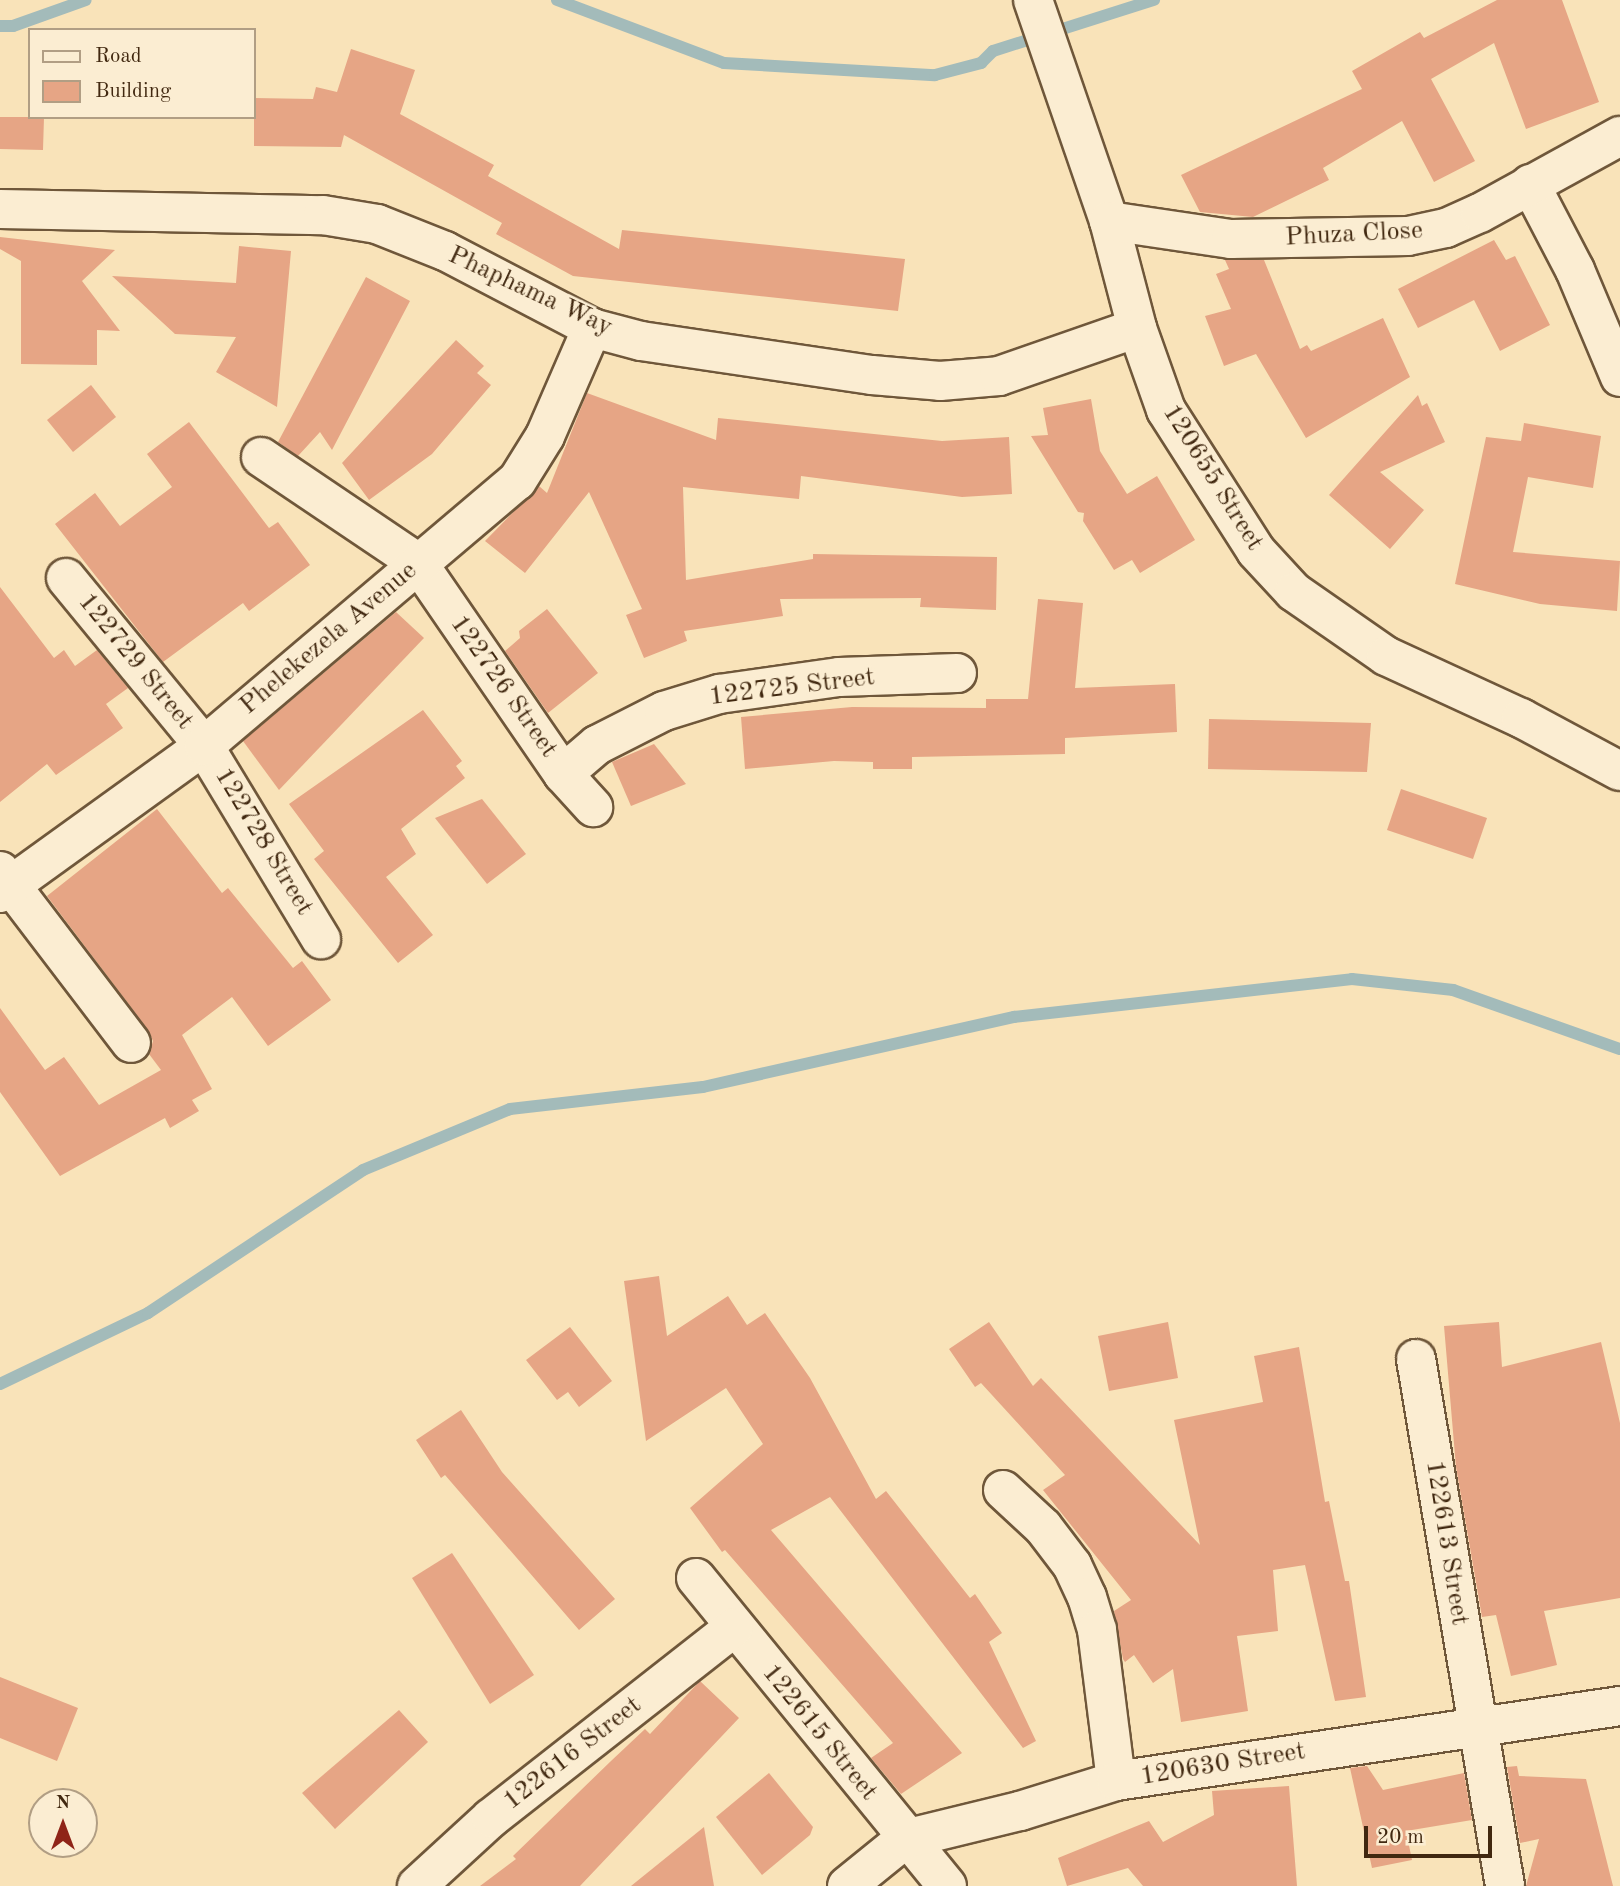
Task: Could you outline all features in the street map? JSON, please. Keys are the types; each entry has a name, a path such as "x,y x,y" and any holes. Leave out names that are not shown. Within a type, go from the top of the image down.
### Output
{"street":[{"name":"120655 Street","path":"1033,0 1109,221 1137,328 1166,410 1256,551 1294,592 1386,656 1521,718 1620,771"},
{"name":"Phuza Close","path":"1109,221 1231,239 1408,236 1446,229 1620,136"},
{"path":"1530,184 1575,270 1620,377"},
{"name":"Phaphama Way","path":"0,209 323,215 377,224 445,251 592,328 641,341 940,382 999,376 1137,328"},
{"name":"Phelekezela Avenue","path":"4,883 204,746 517,481 545,436 592,328"},
{"path":"261,457 418,563"},
{"name":"122726 Street","path":"418,563 563,774 593,807"},
{"name":"122729 Street","path":"66,578 204,746"},
{"name":"122725 Street","path":"563,774 597,745 664,711 719,694 839,677 957,673"},
{"name":"122728 Street","path":"204,746 321,939"},
{"path":"4,883 131,1044"},
{"name":"122613 Street","path":"1416,1359 1475,1726 1505,1886"},
{"path":"1003,1490 1043,1527 1072,1565 1087,1597 1097,1630 1116,1781"},
{"name":"122615 Street","path":"696,1578 733,1628 905,1839 947,1886"},
{"name":"122616 Street","path":"417,1886 492,1818 733,1628"},
{"name":"120630 Street","path":"847,1886 905,1839 1020,1811 1116,1781 1620,1706"}],"building":[{"path":"1497,0 1562,0 1599,102 1526,129 1494,43 1431,79 1475,161 1434,182 1402,121 1323,168 1329,180 1253,217 1200,212 1181,175 1362,89 1352,71 1420,32 1424,38"},
{"path":"351,49 415,70 400,114 494,165 488,176 619,249 622,230 905,259 898,311 573,276 496,234 502,223 344,135 341,147 254,146 256,98 313,99 316,87 337,92"},
{"path":"0,117 44,119 43,150 0,149"},
{"path":"0,237 115,250 82,281 120,331 97,330 97,365 21,364 21,261 0,249"},
{"path":"1494,240 1506,260 1515,256 1550,325 1500,351 1474,300 1418,328 1398,289"},
{"path":"239,246 291,251 277,407 216,372 236,337 175,334 112,276 236,283"},
{"path":"1225,260 1264,260 1300,349 1307,345 1311,351 1383,318 1410,377 1306,438 1256,354 1224,366 1205,316 1231,309 1216,274 1229,269"},
{"path":"366,277 410,301 332,450 320,432 298,456 278,442"},
{"path":"456,340 484,366 477,373 491,385 432,454 369,500 342,463"},
{"path":"91,385 116,417 73,452 47,420"},
{"path":"587,393 716,440 718,418 942,441 1009,437 1012,494 962,497 801,476 799,499 683,487 686,580 813,559 813,554 997,557 996,610 920,607 921,598 780,599 783,616 684,631 687,641 644,658 626,615 642,609 589,492 525,573 485,541 539,486 547,493"},
{"path":"1418,395 1422,406 1427,403 1445,442 1380,472 1424,510 1390,549 1329,495"},
{"path":"1091,399 1100,451 1127,494 1157,476 1195,540 1140,573 1132,560 1114,570 1083,521 1084,513 1078,512 1031,436 1048,435 1043,408"},
{"path":"189,422 269,528 278,522 310,565 249,611 243,603 163,662 55,524 95,493 120,526 172,487 147,454"},
{"path":"1524,423 1601,436 1593,488 1528,477 1513,552 1620,561 1617,611 1540,604 1455,584 1486,437 1521,441"},
{"path":"0,587 54,658 64,650 75,666 97,650 128,688 106,704 123,728 56,775 47,764 0,802"},
{"path":"1038,599 1083,603 1075,688 1175,684 1177,732 1065,738 1065,754 912,757 912,769 873,769 873,762 834,761 745,769 741,717 852,707 986,708 986,699 1028,699"},
{"path":"547,609 598,673 548,713 505,651 520,638 519,631"},
{"path":"396,612 424,638 279,790 243,741"},
{"path":"423,710 462,761 456,766 465,778 401,829 416,854 386,877 433,935 398,963 314,859 324,851 289,804"},
{"path":"1209,719 1371,723 1367,772 1208,769"},
{"path":"654,744 686,784 631,806 612,762"},
{"path":"1401,789 1487,818 1473,859 1387,830"},
{"path":"482,799 526,854 487,884 435,818"},
{"path":"157,809 222,893 228,888 293,968 302,961 331,1000 268,1046 232,997 182,1035 212,1089 192,1100 199,1111 170,1128 165,1118 60,1176 0,1092 0,1008 45,1070 64,1057 99,1105 161,1070 149,1054 153,1041 148,1030 47,896"},
{"path":"659,1276 667,1336 728,1296 747,1325 765,1313 810,1378 876,1499 886,1491 970,1598 975,1594 1002,1633 989,1642 1036,1741 1023,1748 830,1497 771,1530 962,1753 901,1794 871,1758 893,1743 725,1550 722,1552 690,1508 763,1444 726,1388 646,1441 624,1281"},
{"path":"989,1322 1033,1386 1041,1378 1200,1545 1174,1420 1263,1402 1254,1356 1299,1347 1325,1502 1329,1501 1345,1581 1349,1581 1366,1697 1335,1701 1305,1565 1273,1570 1278,1631 1237,1636 1248,1711 1181,1722 1173,1669 1153,1683 1134,1655 1125,1662 1114,1611 1131,1600 1043,1490 1065,1475 981,1383 975,1387 949,1349"},
{"path":"1168,1322 1178,1378 1109,1391 1098,1336"},
{"path":"1499,1322 1502,1367 1601,1342 1620,1423 1620,1598 1544,1611 1557,1665 1511,1676 1496,1615 1482,1617 1456,1467 1444,1326"},
{"path":"570,1327 612,1381 579,1407 568,1392 557,1400 526,1360"},
{"path":"461,1410 502,1472 615,1599 579,1630 445,1475 441,1478 416,1440"},
{"path":"452,1553 534,1675 490,1704 412,1578"},
{"path":"0,1677 78,1708 57,1761 0,1738"},
{"path":"700,1681 739,1718 580,1886 480,1886 516,1859 513,1856 611,1761 645,1729 650,1734"},
{"path":"399,1710 428,1742 335,1829 302,1793"},
{"path":"1367,1766 1383,1790 1464,1773 1472,1820 1406,1831 1412,1860 1372,1868 1350,1768"},
{"path":"1517,1766 1519,1776 1586,1779 1613,1886 1526,1886 1539,1839 1520,1843 1507,1767"},
{"path":"769,1773 813,1827 810,1835 762,1875 716,1817"},
{"path":"1289,1786 1297,1886 1143,1886 1128,1868 1067,1886 1058,1858 1149,1821 1163,1842 1214,1815 1212,1791"},
{"path":"704,1827 714,1886 631,1886"}],"waterway":[{"path":"0,26 13,26 86,0"},
{"path":"557,0 724,63 935,75 981,63 993,51 1154,0"},
{"path":"0,1384 148,1313 363,1170 510,1109 703,1087 1014,1017 1352,979 1453,990 1620,1049"}]}
